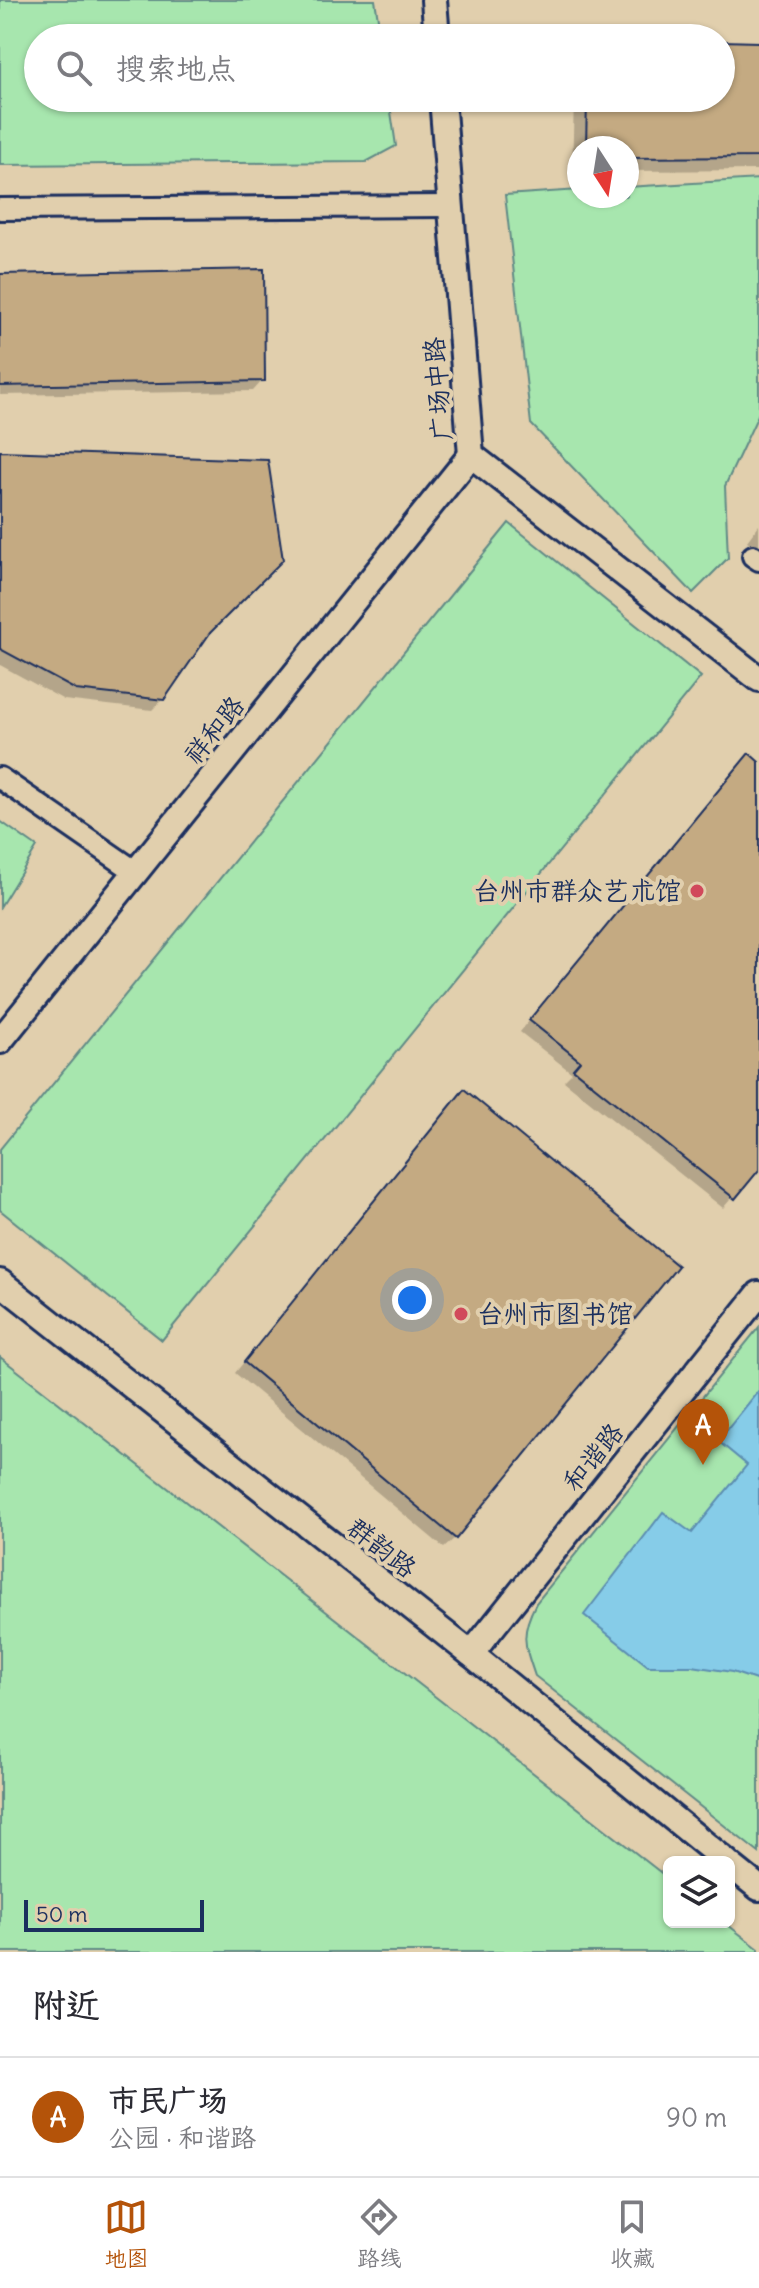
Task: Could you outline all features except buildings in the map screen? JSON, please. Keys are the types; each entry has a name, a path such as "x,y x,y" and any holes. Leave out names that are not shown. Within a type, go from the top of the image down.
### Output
{"street":[{"path":"434,0 436,24"},
{"name":"广场中路","path":"443,112 471,455 759,679"},
{"path":"0,209 451,206"},
{"name":"祥和路","path":"0,1041 471,455"},
{"path":"0,778 136,872"},
{"name":"群韵路","path":"0,1282 471,1654 719,1856"},
{"name":"和谐路","path":"471,1654 759,1294"},
{"name":"群韵路","path":"735,1869 759,1888"}],"green space":[{"path":"0,0 375,0 379,24 24,24 24,112 391,112 396,146 366,162 0,165"},
{"path":"759,179 759,413 725,486 728,558 693,593 531,424 505,195 567,191 567,208 639,208 639,186"},
{"path":"509,523 701,677 162,1340 0,1210 0,1149"},
{"path":"0,821 37,847 0,907"},
{"path":"759,1327 759,1853 535,1676 525,1639 536,1603"},
{"path":"0,1357 663,1874 663,1928 732,1928 759,1949 759,1952 0,1952"}],"water":[{"path":"759,1390 759,1681 732,1672 692,1666 648,1666 584,1615 663,1512 692,1533 747,1465 718,1441"}],"place":[{"name":"台州市群众艺术馆","path":"697,891"},
{"name":"台州市图书馆","path":"461,1314"},
{"name":"市民广场","path":"703,1465"}]}
